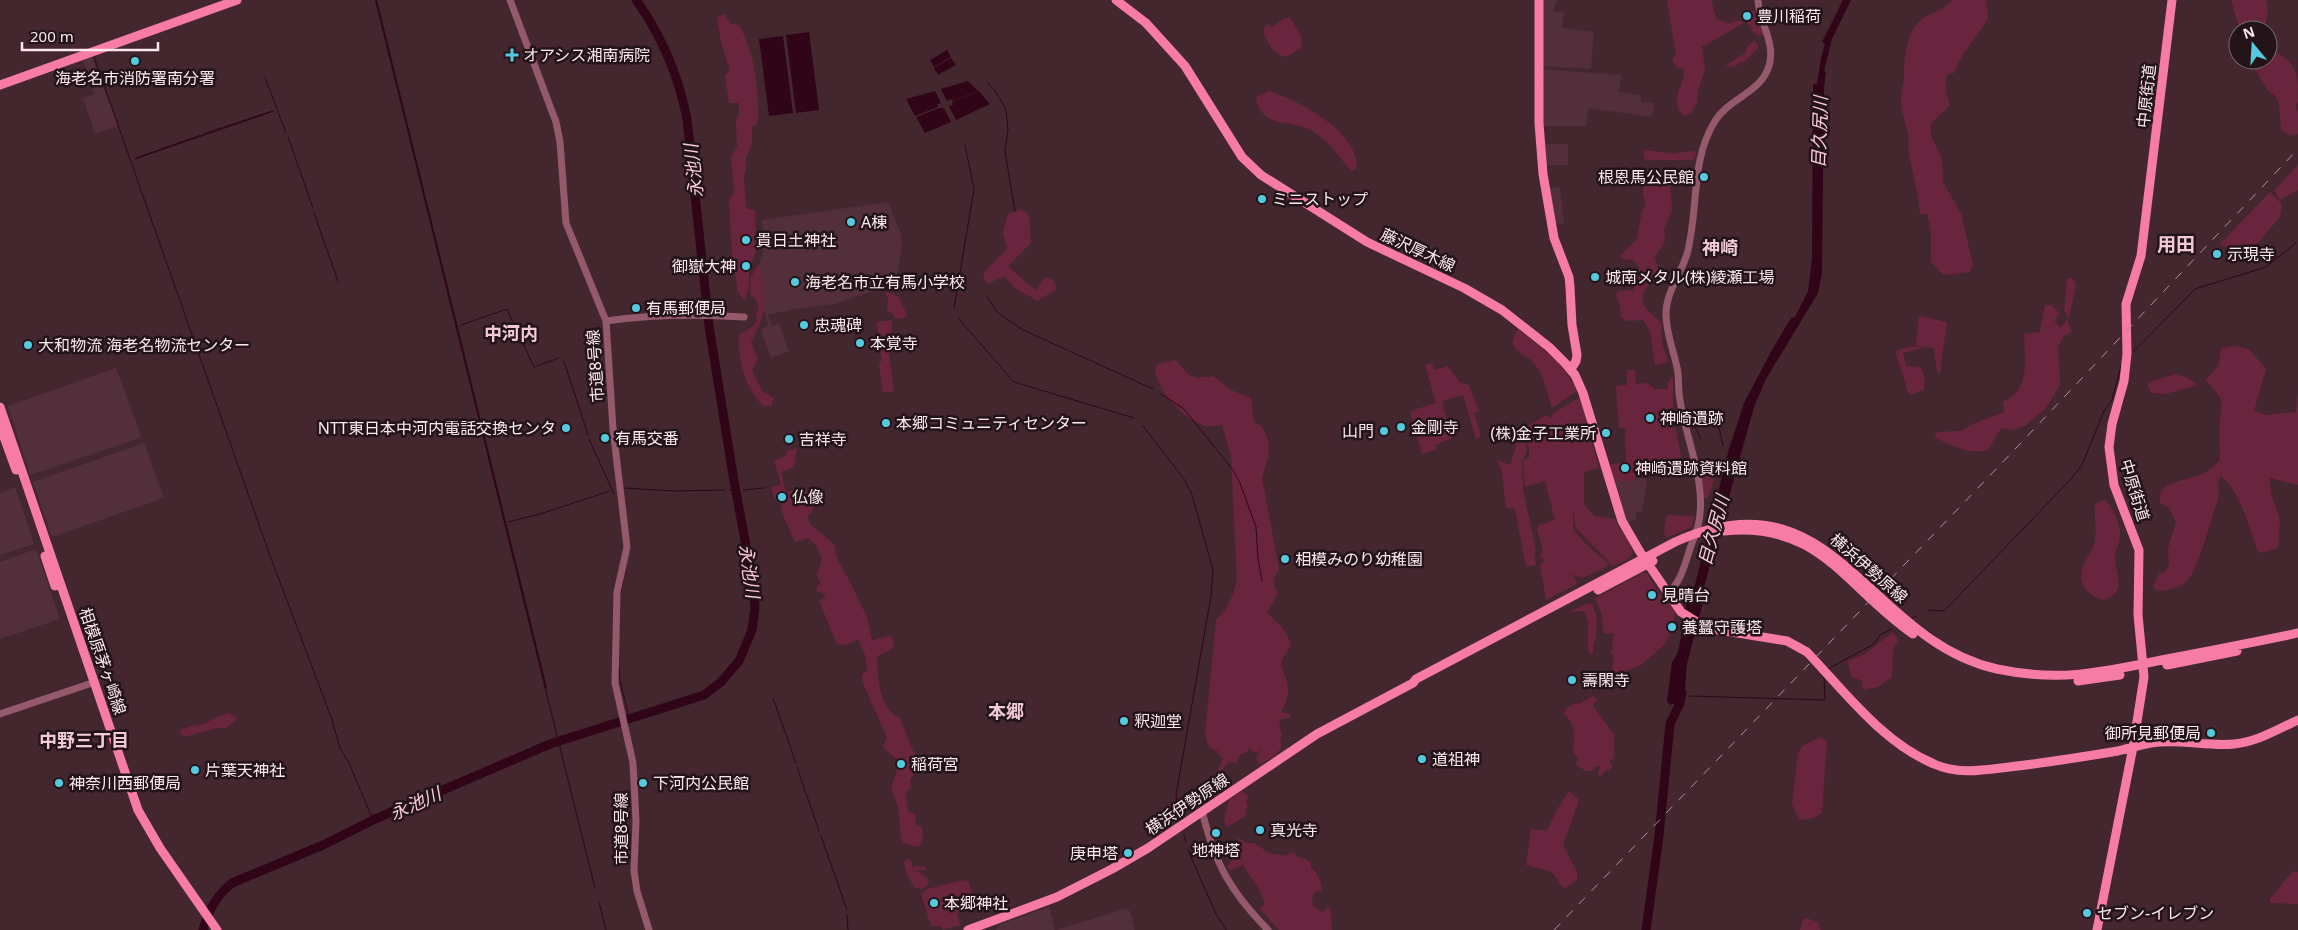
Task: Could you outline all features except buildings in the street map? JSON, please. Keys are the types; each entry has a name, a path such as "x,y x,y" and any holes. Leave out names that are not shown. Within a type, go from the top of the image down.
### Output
{"main road":[{"path":"0,85 237,0"},
{"name":"藤沢厚木線","path":"1116,0 1146,23 1185,66 1242,157 1261,175 1367,242 1484,298 1528,329 1570,369 1583,393 1616,507 1622,521 1646,561"},
{"path":"1539,0 1539,123 1543,174 1554,238 1569,277 1572,325 1577,355 1576,362 1570,369"},
{"name":"中原街道","path":"2098,930 2133,747 2144,667 2138,615 2139,550 2114,485 2109,447 2112,424 2124,381 2127,354 2126,304 2141,256 2172,0"},
{"name":"相模原茅ヶ崎線","path":"0,407 138,810 148,830 203,914"},
{"name":"相模原茅ヶ崎線","path":"0,425 125,790 140,827 162,862 203,914"},
{"name":"横浜伊勢原線","path":"968,930 990,926 1057,897 1103,874 1148,848 1317,734 1413,683 1416,679 1710,528 1736,524 1769,526 1793,535 1834,564 1907,630 1950,657 1975,668 2004,676 2051,682 2094,680 2298,633"},
{"path":"1646,561 1667,594 1682,613 1700,625 1718,630 1766,636 1787,641 1807,652 1860,710 1891,737 1935,765 1952,769 1988,770 2025,766 2163,742 2236,744 2252,740 2298,720"},
{"name":"横浜伊勢原線","path":"2144,667 2298,639"},
{"path":"203,914 213,928"}],"street":[{"name":"市道8号線","path":"510,0 556,122 560,142 564,208 568,230 606,321 613,429 626,547 625,561 618,581 615,683 633,763 635,880 649,930"},
{"path":"1667,594 1678,583 1698,525 1700,509 1698,483 1679,398 1678,373 1668,341 1666,304 1686,256 1700,162 1708,134 1721,112 1758,84 1765,76 1769,66 1770,44 1759,15 1758,0"},
{"path":"606,321 656,314 714,314 744,317"},
{"path":"0,714 89,684"},
{"path":"1202,811 1216,857 1230,885 1244,906 1268,930"}],"shaded area":[{"path":"1542,0 1557,0 1553,12 1564,11 1562,28 1594,32 1591,69 1542,66"},
{"path":"1667,0 1711,0 1717,20 1729,23 1740,20 1744,23 1702,47 1705,70 1698,90 1697,103 1691,114 1684,116 1679,110 1677,98 1684,76 1684,69 1677,68 1672,60 1676,55"},
{"path":"1952,0 1986,0 1988,19 1962,56 1954,73 1946,75 1946,91 1950,105 1931,123 1931,136 1942,159 1943,182 1961,213 1973,265 1970,272 1943,275 1931,262 1931,230 1927,214 1920,214 1909,154 1908,134 1902,111 1901,92 1904,81 1906,51 1909,38 1915,26 1923,18 1943,8"},
{"path":"2231,0 2266,0 2268,9 2266,20 2237,20"},
{"path":"1754,11 1764,35 1758,36 1755,34 1742,15"},
{"path":"725,14 730,24 739,25 749,48 755,72 758,98 758,123 752,127 752,144 746,158 744,176 746,208 755,211 756,251 749,270 749,285 745,301 738,292 732,257 729,200 734,192 731,157 737,147 736,121 739,115 739,103 729,103 725,75 730,70 722,44 717,17"},
{"path":"1284,18 1290,18 1302,37 1301,48 1286,57 1274,51 1263,32 1266,24 1272,27"},
{"path":"1755,41 1759,47 1744,62 1740,62 1735,67 1725,66 1745,53 1748,45"},
{"path":"2278,54 2291,64 2298,83 2298,103 2295,105 2298,112 2298,134 2289,135 2281,130 2279,103 2275,96 2267,90 2256,70 2278,70"},
{"path":"92,57 118,126 95,134 83,98 95,94 83,60"},
{"path":"1541,69 1621,75 1619,92 1641,95 1641,102 1654,103 1652,117 1588,108 1586,126 1542,126 1541,90 1544,88"},
{"path":"1269,91 1296,102 1325,119 1338,130 1355,154 1357,168 1352,172 1327,142 1317,134 1299,126 1272,120 1265,115 1259,108 1256,97"},
{"path":"1543,144 1568,144 1568,165 1545,165"},
{"path":"1644,151 1672,154 1690,151 1697,152 1693,160 1647,160 1644,158"},
{"path":"2298,165 2298,190 2280,200 2274,190"},
{"path":"1669,168 1672,210 1664,229 1665,241 1655,257 1658,267 1657,272 1643,295 1644,305 1661,323 1662,342 1668,362 1655,365 1650,331 1643,320 1628,321 1621,318 1620,305 1616,295 1619,291 1633,290 1637,281 1639,266 1632,260 1622,259 1620,256 1637,239 1642,211 1646,204 1643,195 1643,176"},
{"path":"1560,187 1564,223 1554,224 1548,188"},
{"path":"2270,192 2282,204 2280,217 2257,244 2235,252 2220,244"},
{"path":"888,202 901,234 902,245 896,283 835,304 793,309 768,315 772,326 779,324 789,351 771,358 761,330 768,325 762,303 758,269 764,245 762,220"},
{"path":"1022,209 1029,216 1031,243 1008,266 1036,291 1045,277 1053,280 1057,289 1037,301 1016,288 1005,276 987,284 983,277 985,271 1007,249 1003,232 1008,214"},
{"path":"758,264 762,275 764,310 751,342 758,359 752,370 762,391 774,398 771,406 763,406 747,382 741,364 739,344 739,335 751,328 757,321 756,314 759,307 755,298 750,295 751,277"},
{"path":"2067,278 2072,278 2076,284 2068,322 2072,332 2064,336 2058,347 2060,385 2046,408 2026,425 2013,430 2001,428 1988,450 1968,451 1936,438 1935,433 1937,432 1962,431 1973,424 2004,412 2003,402 2012,397 2022,382 2025,363 2024,334 2040,332 2045,305 2052,305 2060,314 2054,320 2061,328 2068,318 2064,310"},
{"path":"888,292 899,297 907,315 904,318 895,319 892,313 887,311 888,298 885,293"},
{"path":"1919,316 1947,322 1940,374 1937,373 1934,348 1916,346"},
{"path":"892,320 891,336 879,337 876,322"},
{"path":"1518,329 1560,364 1577,391 1552,408 1545,385 1537,368 1532,360 1514,347 1512,342"},
{"path":"888,345 894,392 883,392 879,365 881,361 880,346"},
{"path":"1911,346 1923,348 1903,353 1906,366 1921,367 1925,379 1924,390 1912,395 1908,392 1895,351"},
{"path":"2232,346 2249,349 2266,369 2254,411 2266,415 2296,412 2298,391 2298,485 2270,478 2271,494 2280,520 2278,548 2258,553 2239,500 2228,482 2221,476 2218,482 2219,496 2202,549 2190,577 2183,584 2174,588 2155,590 2153,586 2159,574 2166,571 2169,564 2168,549 2176,522 2169,508 2160,503 2160,496 2162,491 2171,484 2202,474 2220,460 2219,428 2222,406 2220,397 2206,380 2219,365 2221,349"},
{"path":"1175,360 1190,376 1198,378 1213,376 1231,390 1251,398 1254,422 1262,426 1268,439 1269,453 1262,478 1279,569 1274,581 1274,587 1278,593 1267,613 1285,632 1291,646 1282,664 1288,691 1281,712 1290,714 1290,718 1278,719 1281,722 1279,727 1282,734 1279,752 1267,761 1259,764 1256,757 1262,750 1256,753 1248,748 1247,752 1240,755 1237,763 1228,762 1216,775 1223,758 1217,754 1218,750 1215,751 1209,747 1205,735 1216,620 1230,602 1237,580 1231,456 1222,425 1206,426 1198,423 1181,411 1166,395 1157,378 1155,369 1158,364"},
{"path":"1432,363 1434,370 1448,366 1459,382 1469,385 1479,411 1474,413 1481,437 1476,439 1463,395 1442,401 1452,438 1435,445 1436,450 1422,454 1410,411 1436,403 1425,365"},
{"path":"116,368 141,435 140,438 30,475 8,406"},
{"path":"1627,370 1635,370 1636,384 1648,383 1654,389 1668,389 1668,382 1673,376 1673,410 1679,427 1674,423 1672,425 1676,430 1681,456 1676,464 1670,460 1665,465 1640,462 1635,481 1612,482 1607,465 1626,462 1625,428 1619,428 1616,386 1627,385"},
{"path":"2175,374 2188,378 2197,385 2166,394 2151,393 2147,383"},
{"path":"1580,397 1599,468 1584,472 1584,505 1595,516 1614,519 1629,541 1633,553 1627,560 1613,566 1576,528 1573,509 1573,529 1587,545 1610,565 1583,578 1569,574 1575,577 1577,584 1546,600 1540,565 1545,560 1540,557 1543,550 1537,529 1539,525 1555,520 1545,481 1525,487 1523,460 1529,458 1529,449 1522,429 1547,415 1551,419 1553,413"},
{"path":"1520,430 1526,443 1527,452 1522,460 1523,489 1536,550 1534,557 1536,565 1526,567 1515,509 1506,508 1502,472 1497,460 1510,465 1516,447 1514,433"},
{"path":"144,443 164,498 52,537 33,482"},
{"path":"797,448 794,467 781,472 786,492 793,490 809,492 812,501 816,502 811,513 807,516 810,524 834,544 838,560 867,617 872,640 891,636 893,640 894,644 891,649 877,656 879,683 883,700 887,707 900,718 913,751 920,756 920,765 910,780 911,788 906,792 908,812 915,814 916,824 922,827 923,838 919,847 903,843 901,839 898,807 891,787 900,763 883,746 887,738 863,683 862,675 867,671 863,651 858,640 844,645 837,644 819,601 826,598 821,591 818,593 816,590 820,583 817,575 822,559 816,545 808,538 795,542 781,511 781,506 788,501 786,498 774,498 771,487 781,484 774,460 787,456 786,451"},
{"path":"1698,462 1718,465 1707,498 1704,498"},
{"path":"1636,477 1647,480 1642,512 1636,512 1636,520 1626,523 1612,482 1635,481"},
{"path":"15,487 34,544 0,555 0,493"},
{"path":"2105,500 2116,517 2120,536 2115,555 2119,580 2117,591 2105,600 2086,590 2081,575 2083,565 2094,544 2096,532 2095,505"},
{"path":"1667,515 1694,516 1692,527 1666,538 1664,531"},
{"path":"36,549 60,619 0,639 0,562"},
{"path":"1642,573 1647,573 1659,593 1675,610 1670,634 1663,646 1641,665 1611,677 1614,655 1611,654 1614,634 1603,633 1600,610 1594,599"},
{"path":"1586,604 1592,604 1597,618 1596,640 1593,643 1593,653 1590,654 1588,650 1588,622 1584,611 1568,612"},
{"path":"1893,632 1898,640 1893,651 1892,677 1878,687 1863,690 1862,681 1851,676 1848,661 1865,654"},
{"path":"1593,696 1597,701 1593,704 1594,707 1615,736 1614,756 1609,761 1613,766 1600,777 1598,773 1600,766 1596,766 1592,771 1586,771 1576,765 1578,757 1573,752 1574,731 1571,722 1564,713 1566,709 1575,703 1579,704"},
{"path":"229,713 237,719 226,728 217,728 184,737 180,733 180,730 203,724"},
{"path":"1821,737 1827,741 1822,813 1814,818 1799,820 1792,804 1798,753 1802,746"},
{"path":"1242,791 1249,797 1246,802 1248,807 1245,810 1246,816 1227,827 1224,820 1229,800"},
{"path":"1569,791 1579,800 1563,845 1577,872 1577,880 1564,889 1552,872 1526,865 1531,829 1547,831 1555,813"},
{"path":"1237,839 1241,839 1245,843 1254,843 1269,853 1287,856 1294,852 1298,858 1304,858 1311,863 1311,868 1319,878 1322,891 1317,891 1312,896 1313,906 1322,912 1330,906 1332,930 1279,930 1259,908 1265,904 1260,891 1243,865 1231,870 1227,868 1237,855 1233,846"},
{"path":"909,859 912,862 912,869 914,866 926,867 926,870 916,870 928,878 928,885 923,889 915,888 907,875 904,862"},
{"path":"2293,871 2298,872 2298,904 2270,903 2270,899"},
{"path":"964,880 968,881 971,896 968,903 957,912 960,925 943,930 942,926 931,926 921,894 927,889"},
{"path":"1049,907 1055,930 996,930 1000,924"},
{"path":"1124,909 1130,911 1135,930 1056,930"},
{"path":"1806,918 1818,922 1821,930 1800,930 1803,920"}],"water":[{"path":"375,0 377,0 547,688 545,689"},
{"path":"1843,0 1851,0 1832,39 1824,71 1826,72 1824,87 1822,273 1818,293 1766,379 1754,407 1702,594 1704,598 1687,664 1684,700 1670,705 1667,701 1672,662 1679,647 1686,606 1694,589 1729,449 1744,403 1773,348 1791,318 1795,317 1808,291 1812,259 1813,84 1817,84 1825,44 1822,42"},
{"path":"809,32 819,110 796,113 786,35"},
{"path":"783,36 793,113 769,116 759,39"},
{"path":"947,50 951,57 934,67 930,60"},
{"path":"951,58 956,65 938,75 934,68"},
{"path":"968,81 978,91 953,101 951,99 947,101 941,89"},
{"path":"935,91 941,103 937,104 938,107 915,116 906,99"},
{"path":"979,91 990,104 956,120 949,106 953,105 952,102"},
{"path":"939,108 944,108 951,122 925,133 916,117"}],"waterway":[{"name":"永池川","path":"203,930 213,904 232,883 323,845 373,820 550,744 704,695 721,682 739,661 752,630 755,608 753,583 734,481 709,326 687,119 684,103 668,56 636,0"},
{"path":"94,57 269,553 331,717 340,748 350,765 373,820"},
{"path":"265,77 286,133"},
{"path":"987,82 996,92 1006,110 1008,130 1005,151 1015,211"},
{"path":"203,134 272,111"},
{"path":"135,159 274,111"},
{"path":"136,158 201,135"},
{"path":"288,137 313,208"},
{"path":"954,308 974,189 965,145"},
{"path":"314,213 338,281"},
{"path":"2133,352 2195,289 2266,267 2296,243"},
{"path":"987,297 998,313 1023,330 1153,389"},
{"path":"461,325 507,309 534,367 559,358"},
{"path":"958,318 1014,382 1134,418"},
{"path":"564,361 588,435"},
{"path":"1928,610 1944,611 2072,478 2082,465 2104,411 2112,400 2121,366"},
{"path":"1161,394 1184,409 1233,470 1240,483 1256,527 1258,559 1262,581"},
{"path":"1689,414 1701,439"},
{"path":"1718,424 1723,446"},
{"path":"1143,426 1184,479 1192,495 1213,570 1211,596 1176,795 1178,812"},
{"path":"589,439 614,494"},
{"path":"624,488 674,491 725,490"},
{"path":"743,490 764,488"},
{"name":"永池川","path":"729,490 739,489"},
{"path":"508,522 540,514 610,491"},
{"path":"620,595 623,581"},
{"path":"1912,618 1917,616"},
{"path":"1828,669 1874,644 1880,635 1892,629"},
{"path":"619,669 629,719"},
{"path":"1689,696 1825,700 1824,676"},
{"path":"545,687 595,888"},
{"name":"目久尻川","path":"1646,930 1659,836 1670,724 1680,703 1682,692"},
{"path":"773,698 796,763"},
{"path":"797,767 819,831"},
{"path":"1184,835 1186,842"},
{"path":"821,836 847,910"},
{"path":"1188,850 1216,914 1226,930"},
{"path":"599,902 606,930"},
{"path":"847,915 848,930"}],"railway":[{"path":"1554,930 2000,465 2298,149"}],"place":[{"name":"豊川稲荷","path":"1747,16"},
{"name":"オアシス湘南病院","path":"512,55"},
{"name":"海老名市消防署南分署","path":"135,61"},
{"name":"根恩馬公民館","path":"1704,177"},
{"name":"ミニストップ","path":"1262,199"},
{"name":"A棟","path":"851,222"},
{"name":"貴日土神社","path":"746,240"},
{"name":"示現寺","path":"2217,254"},
{"name":"御嶽大神","path":"746,266"},
{"name":"城南メタル(株)綾瀬工場","path":"1595,277"},
{"name":"海老名市立有馬小学校","path":"795,282"},
{"name":"有馬郵便局","path":"636,308"},
{"name":"忠魂碑","path":"804,325"},
{"name":"本覚寺","path":"860,343"},
{"name":"大和物流 海老名物流センター","path":"28,345"},
{"name":"神崎遺跡","path":"1650,418"},
{"name":"本郷コミュニティセンター","path":"886,423"},
{"name":"金剛寺","path":"1401,427"},
{"name":"NTT東日本中河内電話交換センタ","path":"566,428"},
{"name":"山門","path":"1384,431"},
{"name":"(株)金子工業所","path":"1606,433"},
{"name":"有馬交番","path":"605,438"},
{"name":"吉祥寺","path":"789,439"},
{"name":"神崎遺跡資料館","path":"1625,468"},
{"name":"仏像","path":"782,497"},
{"name":"相模みのり幼稚園","path":"1285,559"},
{"name":"見晴台","path":"1652,595"},
{"name":"養蠶守護塔","path":"1672,627"},
{"name":"壽閑寺","path":"1572,680"},
{"name":"釈迦堂","path":"1124,721"},
{"name":"御所見郵便局","path":"2211,733"},
{"name":"道祖神","path":"1422,759"},
{"name":"稲荷宮","path":"901,764"},
{"name":"片葉天神社","path":"195,770"},
{"name":"神奈川西郵便局","path":"59,783"},
{"name":"下河内公民館","path":"643,783"},
{"name":"真光寺","path":"1260,830"},
{"name":"地神塔","path":"1216,833"},
{"name":"庚申塔","path":"1128,853"},
{"name":"本郷神社","path":"934,903"},
{"name":"セブン-イレブン","path":"2087,913"}],"district":[{"name":"用田","path":"2176,244"},
{"name":"神崎","path":"1720,247"},
{"name":"中河内","path":"511,333"},
{"name":"本郷","path":"1006,711"},
{"name":"中野三丁目","path":"84,740"}]}
